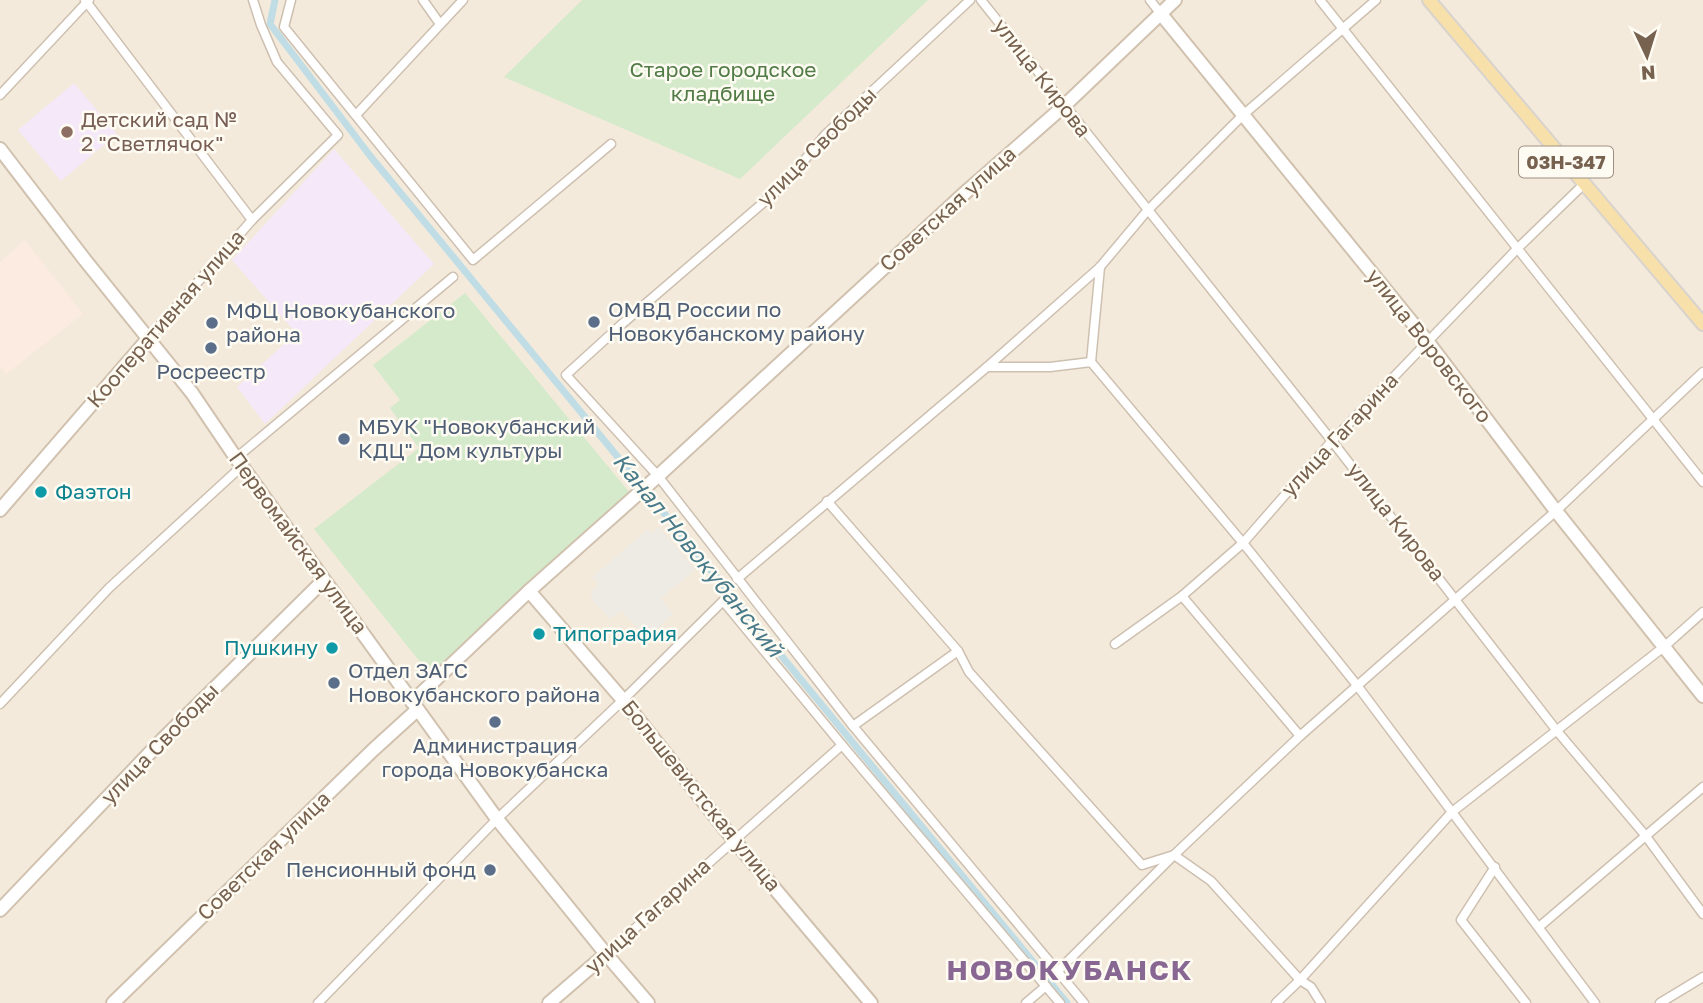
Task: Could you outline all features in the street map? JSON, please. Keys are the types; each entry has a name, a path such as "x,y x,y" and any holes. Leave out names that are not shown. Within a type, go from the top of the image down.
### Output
{"main road":[{"name":"Советская улица","path":"113,1003 373,750 529,591 633,499 967,191 1064,106 1175,0"},
{"name":"03Н-347","path":"1429,0 1703,324"},
{"name":"улица Воровского","path":"1161,14 1428,342 1556,511 1703,696"},
{"name":"Первомайская улица","path":"0,149 192,393 497,819 648,1003"},
{"name":"Кооперативная улица","path":"0,510 148,339"},
{"name":"улица Свободы","path":"0,910 163,739 324,580"},
{"name":"Большевистская улица","path":"529,591 623,700 733,839 871,1003"},
{"name":"улица Гагарина","path":"549,1003 606,954"}],"street":[{"name":"Кооперативная улица","path":"148,339 252,220 338,135 277,62 253,0"},
{"path":"290,0 285,27 473,260 611,144"},
{"path":"423,0 440,24"},
{"path":"356,115 463,0"},
{"name":"улица Свободы","path":"658,476 566,375 785,184 825,135 970,0"},
{"name":"улица Кирова","path":"981,0 1332,441 1557,731 1645,835 1703,914"},
{"name":"улица Воровского","path":"1150,0 1161,14"},
{"path":"1320,0 1703,482"},
{"path":"737,579 987,367 1100,267 1147,211 1242,115 1376,0"},
{"path":"0,95 87,1 252,220"},
{"name":"улица Гагарина","path":"1115,644 1182,596 1243,543 1332,441 1517,249 1585,184"},
{"path":"1100,267 1091,362 1243,543 1356,684 1595,1003"},
{"path":"0,704 109,588 239,462 453,277"},
{"path":"987,367 1050,367 1091,362"},
{"path":"1057,972 1174,855 1300,736 1556,511 1703,372"},
{"path":"658,476 853,726 1084,1003"},
{"path":"827,501 958,652 969,671 1143,865 1174,855"},
{"path":"1182,596 1300,736"},
{"path":"318,1003 497,819 723,601 1060,1003"},
{"path":"1276,1003 1452,812 1665,646 1703,612"},
{"path":"853,726 958,652"},
{"name":"улица Гагарина","path":"606,954 842,745"},
{"path":"1539,927 1703,787"},
{"path":"1174,855 1211,881 1300,980 1311,986 1321,1003"},
{"path":"1495,867 1461,920 1526,1003"},
{"path":"1660,1003 1703,977"},
{"path":"1026,1003 1046,986"}],"shaded area":[{"name":"НОВОКУБАНСК","path":"0,0 1703,0 1703,1003 0,1003"},
{"name":"Детский сад № 2 \"Светлячок\"","path":"74,83 117,134 61,181 18,130"},
{"path":"334,149 434,264 265,424 237,387 296,333 232,260"},
{"path":"25,240 83,314 6,374 0,366 0,262"},
{"path":"659,527 695,570 661,598 673,614 646,639 622,611 610,619 591,599 592,591 598,584 592,577 648,529 652,533"}],"green space":[{"name":"Старое городское кладбище","path":"582,0 928,0 740,179 504,77"},
{"path":"465,293 630,493 432,677 314,529 419,448 390,408 400,400 373,365"}],"waterway":[{"name":"Канал Новокубанский","path":"275,0 270,24 371,157 1067,1003"}],"place":[{"name":"Детский сад № 2 \"Светлячок\"","path":"67,132"},
{"name":"ОМВД России по Новокубанскому району","path":"594,322"},
{"name":"МФЦ Новокубанского района","path":"212,323"},
{"name":"Росреестр","path":"211,348"},
{"name":"МБУК \"Новокубанский КДЦ\" Дом культуры","path":"344,439"},
{"name":"Фаэтон","path":"41,492"},
{"name":"Типография","path":"539,634"},
{"name":"Пушкину","path":"332,648"},
{"name":"Отдел ЗАГС Новокубанского района","path":"334,683"},
{"name":"Администрация города Новокубанска","path":"495,722"},
{"name":"Пенсионный фонд","path":"490,870"}],"district":[{"name":"НОВОКУБАНСК","path":"1070,970"}]}
